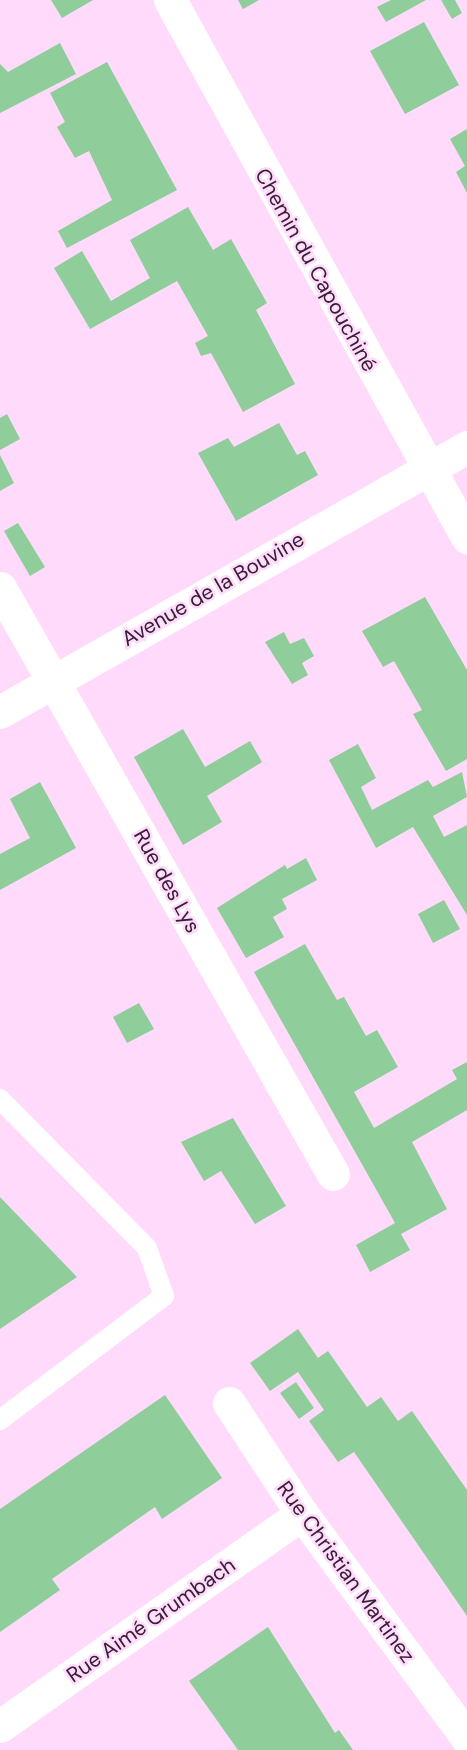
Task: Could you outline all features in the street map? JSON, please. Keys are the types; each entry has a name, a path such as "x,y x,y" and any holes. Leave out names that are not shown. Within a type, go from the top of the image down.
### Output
{"street":[{"name":"Chemin du Capouchiné","path":"170,0 467,537"},
{"name":"Avenue de la Bouvine","path":"0,712 467,447"},
{"name":"Rue des Lys","path":"0,588 333,1174"},
{"name":"Rue Christian Martinez","path":"229,1403 302,1514 467,1738"},
{"name":"Rue Aimé Grumbach","path":"0,1726 302,1514"}],"lane":[{"path":"0,1099 147,1248 164,1296 0,1420"}],"building":[{"path":"51,0 93,0 62,18"},
{"path":"238,0 259,0 243,9"},
{"path":"391,0 426,0 386,22 377,7"},
{"path":"441,0 455,0 462,13 452,19"},
{"path":"424,22 459,85 405,114 370,51"},
{"path":"60,43 76,74 0,113 0,64 8,72"},
{"path":"107,62 177,190 67,248 58,231 112,200 89,151 75,158 57,127 65,122 50,93"},
{"path":"467,129 467,193 456,172 465,166 450,139"},
{"path":"188,207 213,250 231,239 267,303 256,310 295,384 243,412 211,353 201,356 195,343 208,336 177,281 90,329 54,268 82,251 111,301 150,278 130,240"},
{"path":"7,414 20,439 0,450 0,418"},
{"path":"279,423 297,455 305,451 318,475 236,521 198,453 228,438 234,447"},
{"path":"0,455 14,483 0,491"},
{"path":"18,523 45,567 30,576 4,531"},
{"path":"425,597 467,670 467,759 446,771 413,714 422,710 394,661 383,667 362,631"},
{"path":"284,632 290,644 304,638 314,656 302,663 308,675 292,684 265,642"},
{"path":"183,729 205,767 250,741 262,762 207,796 222,822 183,845 134,757"},
{"path":"358,744 376,778 361,787 372,810 428,780 433,787 462,772 467,797 433,816 444,837 467,825 467,915 413,827 376,848 329,760"},
{"path":"40,782 76,848 0,890 0,854 30,838 10,799"},
{"path":"306,858 317,880 282,899 287,909 273,917 284,937 246,958 217,908 285,865 287,869"},
{"path":"444,900 460,929 433,943 418,914"},
{"path":"305,944 337,1000 344,997 366,1036 377,1030 398,1067 354,1092 374,1128 457,1079 452,1070 467,1062 467,1110 412,1142 447,1209 401,1234 410,1250 370,1272 356,1245 395,1223 254,972"},
{"path":"139,1003 154,1029 127,1043 113,1017"},
{"path":"233,1118 286,1206 255,1224 221,1171 204,1181 181,1142"},
{"path":"0,1197 77,1277 0,1329"},
{"path":"298,1329 318,1358 328,1351 367,1407 381,1397 398,1421 412,1411 467,1490 467,1616 354,1452 338,1462 309,1421 324,1410 298,1372 270,1391 250,1363"},
{"path":"296,1382 314,1408 299,1419 280,1393"},
{"path":"165,1395 222,1478 162,1519 155,1507 52,1579 60,1590 0,1632 0,1509"},
{"path":"268,1627 335,1733 339,1730 353,1750 238,1750 189,1681"}]}
